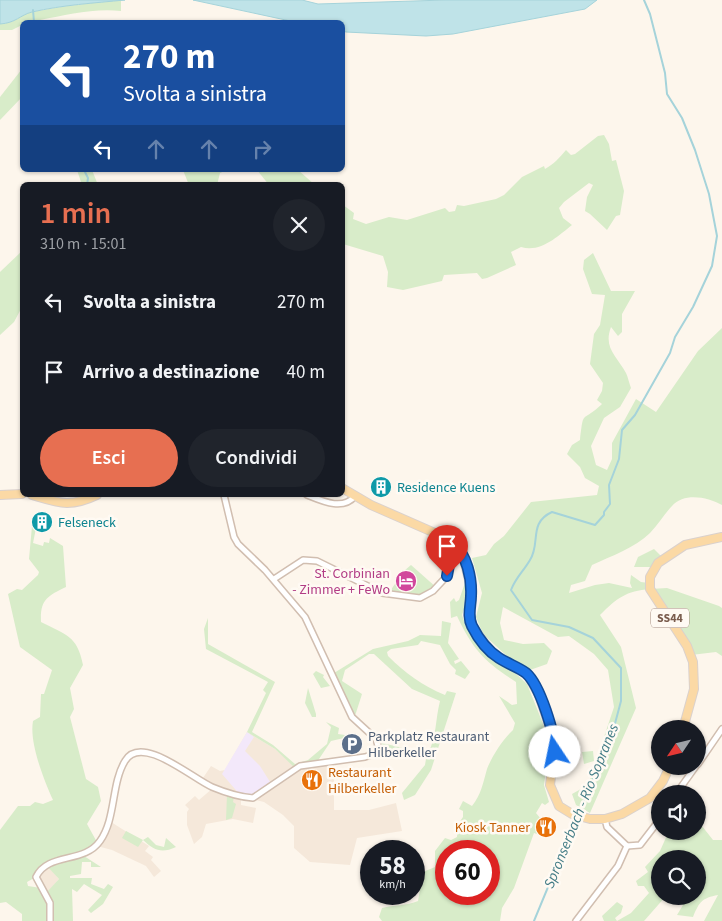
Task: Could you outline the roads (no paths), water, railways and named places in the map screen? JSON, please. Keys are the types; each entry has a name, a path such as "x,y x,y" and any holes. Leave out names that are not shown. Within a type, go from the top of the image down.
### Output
{"main road":[{"path":"345,490 383,511 444,536 462,552 471,588 469,610 471,625 493,654 527,674 539,695 555,744 550,786 559,806 572,814 590,819 605,819 630,811 650,798 666,775"},
{"path":"0,495 20,494"},
{"path":"38,497 49,501 70,504 91,497"},
{"name":"SS44","path":"685,720 694,689 693,662 687,646 650,589 649,582 651,572 658,563 685,545 722,537"}],"street":[{"path":"313,497 341,504 349,502 355,496"},
{"path":"50,921 50,903 36,877 45,865 76,857 100,842 105,832 122,767 129,755 138,751 152,754 212,787 253,798 300,766 365,756 377,752 378,742 352,717 312,627 274,580 234,537 224,497"},
{"path":"705,540 722,541"},
{"path":"274,580 303,560 317,561 382,593 420,598 430,594 447,576 453,543"},
{"path":"706,752 722,729"},
{"path":"605,819 607,828 627,846"},
{"path":"627,846 640,844 651,830"},
{"path":"576,921 618,866 627,846"}],"water":[{"path":"0,0 125,0 78,4 28,13 10,22 0,24"},
{"path":"193,0 302,0 318,4 445,0 597,0 585,9 453,34 426,36 346,32 345,20 286,20"}],"waterway":[{"name":"Spronserbach - Rio Sopranes","path":"579,813 613,731 621,701 621,668 593,638 569,627 532,620 511,590 533,554 537,528 545,517 552,512 595,525 604,515 610,504 609,485 619,459 622,430 635,415 670,353 675,337 693,307 712,266 717,236 709,194 695,150 682,118 667,94 665,73 650,14 644,0"},
{"path":"33,10 34,20"},
{"path":"85,172 87,182"},
{"name":"Spronserbach - Rio Sopranes","path":"534,921 577,817"}],"place":[{"name":"Residence Kuens","path":"381,487"},
{"name":"Felseneck","path":"42,522"},
{"name":"St. Corbinian - Zimmer + FeWo","path":"406,581"},
{"name":"Parkplatz Restaurant Hilberkeller","path":"352,744"},
{"name":"Restaurant Hilberkeller","path":"312,780"},
{"name":"Kiosk Tanner","path":"546,827"}]}
